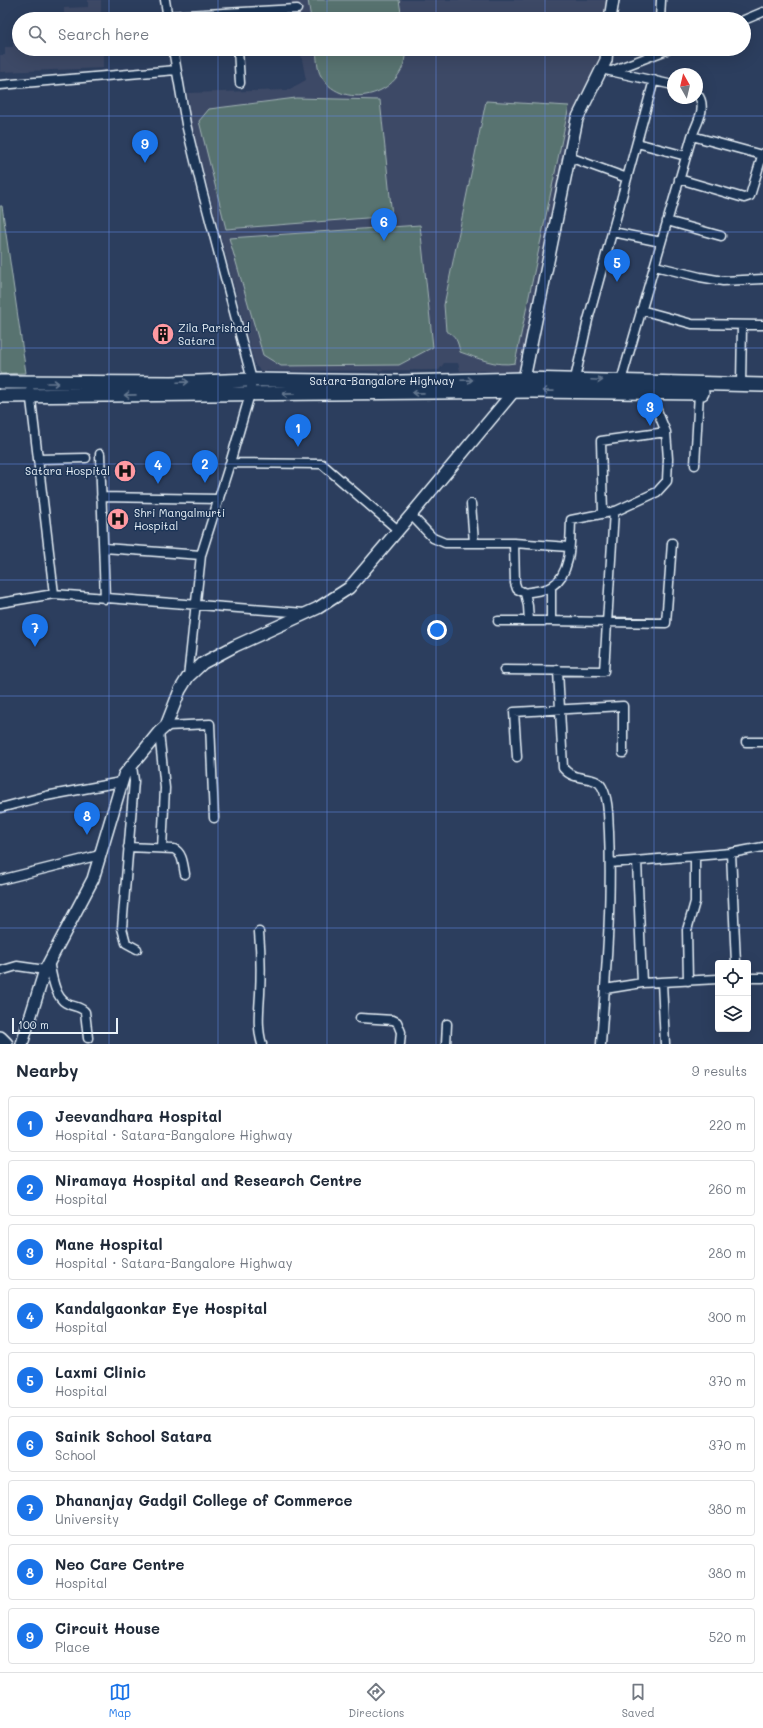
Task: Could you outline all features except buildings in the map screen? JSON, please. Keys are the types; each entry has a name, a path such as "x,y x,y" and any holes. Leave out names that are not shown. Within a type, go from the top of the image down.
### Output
{"main road":[{"name":"Satara-Bangalore Highway","path":"0,396 29,389 252,380 400,382 575,379 763,385"},
{"name":"Satara-Bangalore Highway","path":"0,382 29,389 250,394 513,392 763,393"},
{"path":"0,1038 6,1044"}],"street":[{"path":"165,0 167,12"},
{"path":"611,12 613,0"},
{"path":"660,12 661,0"},
{"path":"271,12 297,9"},
{"path":"751,17 763,12"},
{"path":"22,1044 47,966 93,879 124,775 162,729 188,676 201,555 250,394 252,380 186,124 174,56"},
{"path":"238,56 240,83"},
{"path":"188,676 204,664 235,646 306,614 334,599 348,588 524,379 577,119 606,70 606,56"},
{"path":"606,70 648,56"},
{"path":"0,85 176,70"},
{"path":"606,70 667,83"},
{"path":"575,379 588,320 654,80"},
{"path":"621,381 702,104"},
{"path":"679,179 747,198 750,196 763,154 692,136"},
{"path":"637,143 686,156"},
{"path":"569,157 627,178"},
{"path":"667,221 721,236"},
{"path":"613,232 661,242"},
{"path":"655,266 700,278 723,281 763,279"},
{"path":"641,310 684,323 763,325"},
{"path":"741,385 742,325"},
{"path":"29,389 54,594"},
{"path":"514,543 515,582 518,589 525,593 552,587 563,575 569,547 571,520 614,511 657,492 667,481 668,459 666,432 650,392"},
{"path":"695,465 699,393"},
{"path":"603,513 601,441 666,432"},
{"path":"100,454 105,599"},
{"path":"38,459 86,458"},
{"path":"230,462 322,464 398,530"},
{"path":"101,497 219,499"},
{"path":"471,504 474,542"},
{"path":"504,670 604,671 614,511"},
{"path":"411,515 433,538 447,544 474,542 569,547"},
{"path":"498,621 666,623 672,543"},
{"path":"104,548 201,555"},
{"path":"551,621 552,587"},
{"path":"525,593 529,621"},
{"path":"0,603 54,594 306,614"},
{"path":"558,670 563,768 572,776 595,780 600,783 605,794 610,863 610,912 601,1044"},
{"path":"517,757 514,712 623,706 623,753"},
{"path":"162,729 210,724 214,818"},
{"path":"162,729 166,788 162,848"},
{"path":"746,742 763,742"},
{"path":"132,766 134,781 122,928 126,943 137,949"},
{"path":"0,808 46,796 121,782"},
{"path":"128,847 174,848 178,851 185,874"},
{"path":"610,863 731,853 763,847"},
{"path":"731,853 736,960"},
{"path":"0,880 100,855"},
{"path":"688,981 687,930 695,902 695,856"},
{"path":"637,860 642,984"},
{"path":"260,932 261,957 259,1020 262,1044"},
{"path":"0,971 17,966 47,966"},
{"path":"47,966 61,999 65,1003 86,1012 88,1038"},
{"path":"751,978 763,978"},
{"path":"605,989 662,982 715,980"},
{"path":"662,982 665,1044"},
{"path":"360,1018 392,1020 397,1022 401,1032 400,1044"},
{"path":"446,1044 447,1024"}],"shaded area":[{"path":"88,0 101,0 101,12 64,12 64,8 88,7"},
{"path":"291,0 607,0 605,12 294,12"},
{"path":"5,47 12,47 12,56 103,56 103,68 0,72 0,55 5,55"},
{"path":"301,56 598,56 596,69 570,120 519,371 460,371 458,363 444,363 439,370 261,371 255,365 190,120 188,93 288,90 306,80"}],"green space":[{"path":"308,0 399,0 401,12 310,12"},
{"path":"317,56 404,56 403,64 397,77 386,87 373,93 359,96 344,94 331,88 321,76"},
{"path":"296,98 380,100 392,216 226,229 199,121 209,109"},
{"path":"486,101 569,106 515,363 508,364 494,363 460,352 456,339 446,331 444,305"},
{"path":"0,206 2,206 26,373 0,374"},
{"path":"420,225 433,347 399,365 281,366 263,355 229,238"}],"place":[{"name":"Circuit House","path":"145,163"},
{"name":"Sainik School Satara","path":"384,241"},
{"name":"Laxmi Clinic","path":"617,282"},
{"name":"Zila Parishad Satara","path":"163,334"},
{"name":"Mane Hospital","path":"650,426"},
{"name":"Jeevandhara Hospital","path":"298,447"},
{"name":"Satara Hospital","path":"125,471"},
{"name":"Niramaya Hospital and Research Centre","path":"205,483"},
{"name":"Kandalgaonkar Eye Hospital","path":"158,484"},
{"name":"Shri Mangalmurti Hospital","path":"118,519"},
{"name":"Dhananjay Gadgil College of Commerce","path":"35,647"},
{"name":"Neo Care Centre","path":"87,835"}]}
